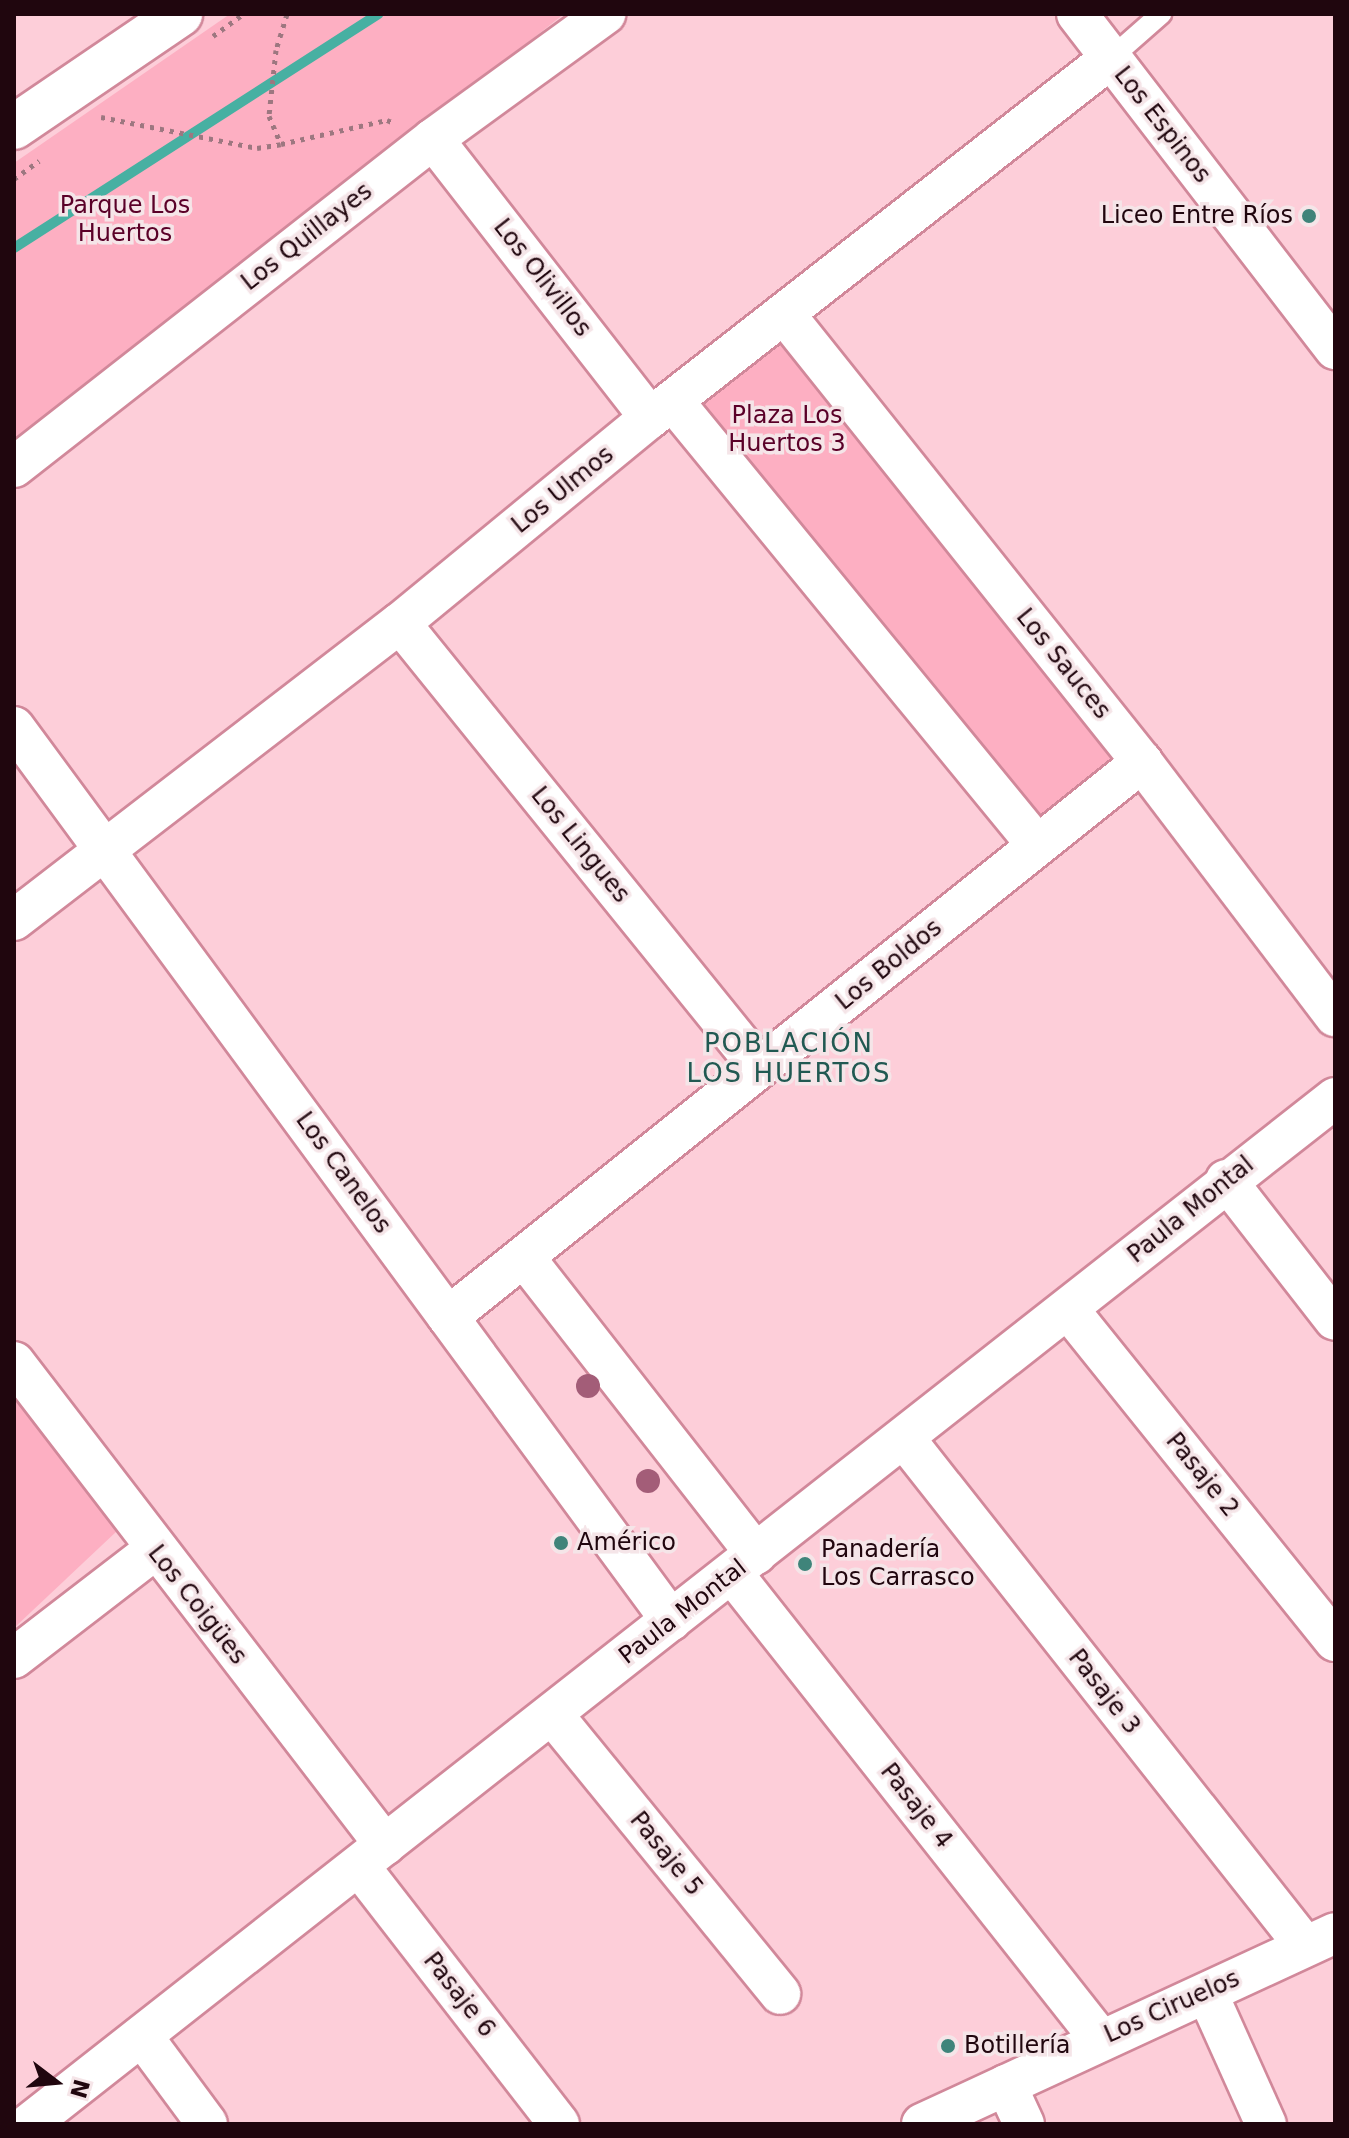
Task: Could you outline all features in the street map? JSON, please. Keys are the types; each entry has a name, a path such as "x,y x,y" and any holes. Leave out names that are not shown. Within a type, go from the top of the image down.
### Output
{"main road":[{"path":"14,127 180,14"}],"street":[{"name":"Los Quillayes","path":"14,467 433,139 605,14"},
{"name":"Los Espinos","path":"1077,14 1335,349"},
{"name":"Los Ulmos","path":"14,920 400,623 662,410 786,316 1111,58"},
{"name":"Los Olivillos","path":"433,139 662,410"},
{"name":"Los Sauces","path":"786,316 1142,762 1335,1016"},
{"path":"662,410 1037,845"},
{"name":"Los Lingues","path":"400,623 760,1068"},
{"name":"Los Canelos","path":"14,727 671,1620"},
{"name":"Los Boldos","path":"448,1317 1142,762"},
{"name":"Paula Montal","path":"29,2124 1068,1309 1226,1180 1335,1098"},
{"path":"1226,1180 1335,1320"},
{"name":"Pasaje 4","path":"524,1257 744,1564 1100,2039"},
{"name":"Pasaje 2","path":"1068,1309 1335,1641"},
{"name":"Los Coigües","path":"14,1362 154,1550 372,1855"},
{"name":"Pasaje 3","path":"904,1438 1320,1940"},
{"path":"14,1658 154,1550"},
{"name":"Pasaje 5","path":"552,1714 780,1994"},
{"name":"Pasaje 6","path":"372,1855 559,2124"},
{"name":"Los Ciruelos","path":"922,2124 1100,2039 1320,1940"},
{"path":"1207,1993 1266,2124"},
{"path":"142,2036 207,2124"},
{"path":"1006,2085 1024,2124"}],"lane":[{"path":"1111,58 1161,14"}],"path":[{"path":"281,144 269,116 276,50 287,14"},
{"path":"101,117 257,148 387,120 433,139"}],"green space":[{"name":"Parque Los Huertos","path":"230,14 564,14 14,445 14,163"},
{"name":"Plaza Los Huertos 3","path":"783,340 1118,760 1040,821 698,404"},
{"path":"14,1392 117,1531 14,1628"}],"waterway":[{"path":"14,248 378,14"}],"place":[{"name":"Liceo Entre Ríos","path":"1309,216"},
{"name":"Américo","path":"561,1543"},
{"name":"Panadería Los Carrasco","path":"805,1564"},
{"name":"Botillería","path":"948,2046"}],"district":[{"name":"POBLACIÓN LOS HUERTOS","path":"789,1059"}]}
